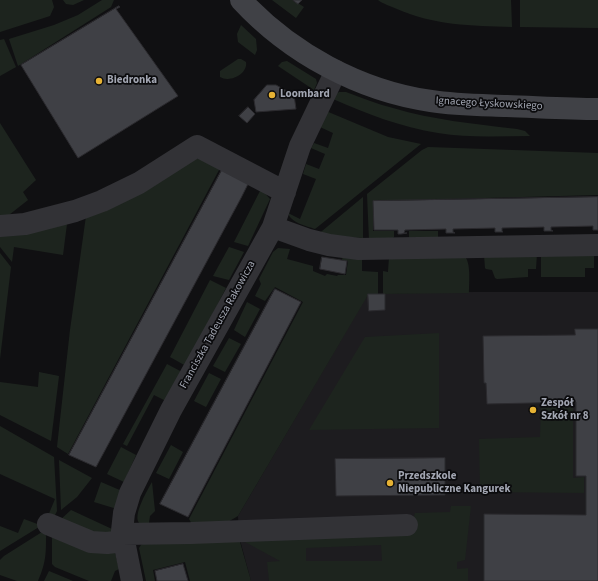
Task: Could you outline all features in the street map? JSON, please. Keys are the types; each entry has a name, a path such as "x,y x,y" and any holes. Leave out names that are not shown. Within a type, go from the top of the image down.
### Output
{"street":[{"name":"Ignacego Łyskowskiego","path":"241,0 286,41 310,57 336,71 375,88 407,97 465,105 598,109"},
{"name":"Franciszka Tadeusza Rakowicza","path":"132,581 123,537 124,513 130,493 191,372 272,227 300,146 336,71"},
{"path":"0,226 15,226 32,222 75,211 102,201 139,183 197,146 285,192"},
{"path":"272,227 306,240 359,249 598,245"},
{"path":"48,524 91,542 107,543 123,537 407,525"}],"shaded area":[{"path":"0,0 52,0 54,7 50,16 0,32"},
{"path":"63,0 84,0 73,5 66,4"},
{"path":"102,0 114,0 111,7 18,66 9,39 54,25 78,15"},
{"path":"272,0 293,0 304,7 296,18"},
{"path":"378,0 511,0 512,27 453,24 411,14"},
{"path":"520,0 598,0 598,28 520,27"},
{"path":"241,25 256,39 257,50 255,55 238,42 237,34"},
{"path":"4,39 16,67 0,76 0,40"},
{"path":"238,59 246,62 246,66 241,74 229,79 220,77 220,71"},
{"path":"287,61 316,79 317,83 314,90 278,66 282,62"},
{"path":"339,92 346,92 381,105 423,116 517,129 525,131 530,136 461,136 424,130 384,119 333,99"},
{"path":"326,111 388,137 421,144 315,229 296,222 288,213 300,219 316,179 303,174 306,164 319,169 325,154 311,148 314,143 328,148 333,133 320,127"},
{"path":"0,123 36,180 23,192 28,200 0,222"},
{"path":"428,147 598,153 598,195 373,201 373,231 394,231 394,237 391,240 369,240 367,194 422,150"},
{"path":"188,156 218,164 219,170 68,454 57,447 70,330 86,216"},
{"path":"261,189 270,199 248,246 234,242"},
{"path":"363,197 363,238 316,236"},
{"path":"68,216 63,255 14,247 12,262 0,247 0,230"},
{"path":"409,231 438,231 438,237 409,238"},
{"path":"229,247 244,252 229,280 213,276"},
{"path":"278,248 290,249 287,259 313,266 313,271 325,276 327,274 337,276 346,275 348,261 342,260 343,255 362,256 362,271 378,272 378,294 368,295 238,516 226,523 192,524 189,519 303,302 275,287 265,301 255,296 261,284 259,279 273,252"},
{"path":"594,252 594,268 585,268 585,277 541,277 541,253"},
{"path":"0,253 11,267 0,359"},
{"path":"537,253 536,269 528,269 528,277 497,279 495,278 492,270 485,268 484,255"},
{"path":"389,257 465,257 469,268 469,293 383,294 383,271 388,272"},
{"path":"210,280 226,288 186,366 170,357"},
{"path":"598,292 598,581 251,581 239,536 238,516 368,294"},
{"path":"247,302 260,309 245,337 234,330"},
{"path":"439,333 439,428 309,430 365,337"},
{"path":"229,338 241,344 225,372 213,366"},
{"path":"167,364 182,372 166,401 154,395 127,446 123,444"},
{"path":"39,372 59,376 51,441 0,415 0,382 38,387"},
{"path":"209,373 221,379 206,407 194,401"},
{"path":"541,405 573,405 573,478 584,477 584,493 480,492 479,439 540,437"},
{"path":"0,426 54,457 57,511 54,517 48,516 55,499 0,474"},
{"path":"171,445 183,452 169,479 156,473"},
{"path":"121,447 136,455 124,482 107,474"},
{"path":"59,460 92,478 77,497 61,510"},
{"path":"101,482 122,491 117,509 94,502"},
{"path":"152,482 155,511 150,516 148,529 142,526 138,521 138,512"},
{"path":"451,506 471,506 465,560 457,562 457,569 468,568 468,581 269,581 267,562 280,561 234,536 410,531 415,513 450,512","holes":["381,545 382,561 306,561 306,548"]},
{"path":"71,510 112,529 109,538 59,521"},
{"path":"24,519 40,525 0,551 0,526 18,533"},
{"path":"42,532 46,534 46,553 43,569 38,581 17,581 0,575 0,560"},
{"path":"52,532 115,552 119,569 115,571 111,581 89,581 55,567 52,564"},
{"path":"147,541 240,542 251,581 190,581 185,562 153,570 155,581 146,581 139,548"},
{"path":"49,571 73,581 44,581"}],"building":[{"path":"293,0 302,0 298,4"},
{"name":"Biedronka","path":"119,6 120,7 116,9 178,96 78,158 21,65"},
{"path":"267,85 276,85 294,95 296,109 256,112 254,100"},
{"path":"248,107 255,114 247,123 239,116"},
{"path":"223,168 248,184 241,198 96,467 69,455"},
{"path":"598,197 598,230 593,230 593,226 551,227 551,230 553,231 544,231 544,227 502,228 503,232 495,232 495,228 453,229 453,232 455,233 446,233 446,229 405,230 404,233 407,233 398,234 398,230 374,230 373,201"},
{"path":"322,257 347,261 345,274 320,269"},
{"path":"275,289 301,302 188,517 160,504"},
{"path":"368,294 385,294 385,310 369,311"},
{"name":"Zespół Szkół nr 8","path":"575,329 598,329 598,581 484,581 484,514 586,515 586,476 576,476 576,402 487,404 486,383 484,383 483,336 575,335"},
{"name":"Przedszkole Niepubliczne Kangurek","path":"445,458 445,495 336,496 335,459"},
{"path":"183,564 188,581 157,581 155,571"}],"place":[{"name":"Biedronka","path":"99,81"},
{"name":"Loombard","path":"272,95"},
{"name":"Zespół Szkół nr 8","path":"533,410"},
{"name":"Przedszkole Niepubliczne Kangurek","path":"390,483"}]}
